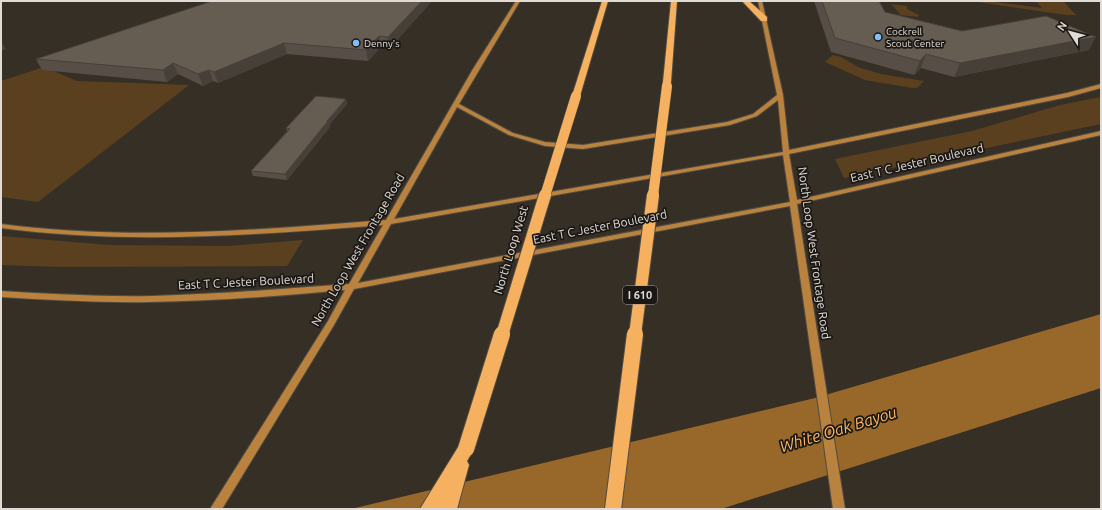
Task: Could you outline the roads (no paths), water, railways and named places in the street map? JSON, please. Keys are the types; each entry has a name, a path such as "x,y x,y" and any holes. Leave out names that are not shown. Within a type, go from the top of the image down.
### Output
{"highway":[{"name":"North Loop West","path":"448,509 605,1"},
{"name":"I 610","path":"614,509 668,82 674,1"},
{"path":"745,1 764,19"},
{"path":"429,509 466,449"}],"street":[{"name":"North Loop West Frontage Road","path":"216,509 331,323 518,1"},
{"name":"North Loop West Frontage Road","path":"760,1 780,95 786,153 839,509"},
{"path":"1,226 31,230 118,234 187,235 281,231 389,222 786,153 1068,95 1101,86"},
{"path":"457,105 511,134 546,144 583,147 728,124 756,115 780,95"},
{"name":"East T C Jester Boulevard","path":"1,294 68,298 150,299 262,294 352,287 794,203 1101,133"}],"water":[{"name":"White Oak Bayou","path":"1101,314 1101,388 721,509 351,509 815,398"}],"place":[{"name":"Cockrell Scout Center","path":"878,37"},
{"name":"Denny's","path":"356,43"}]}
